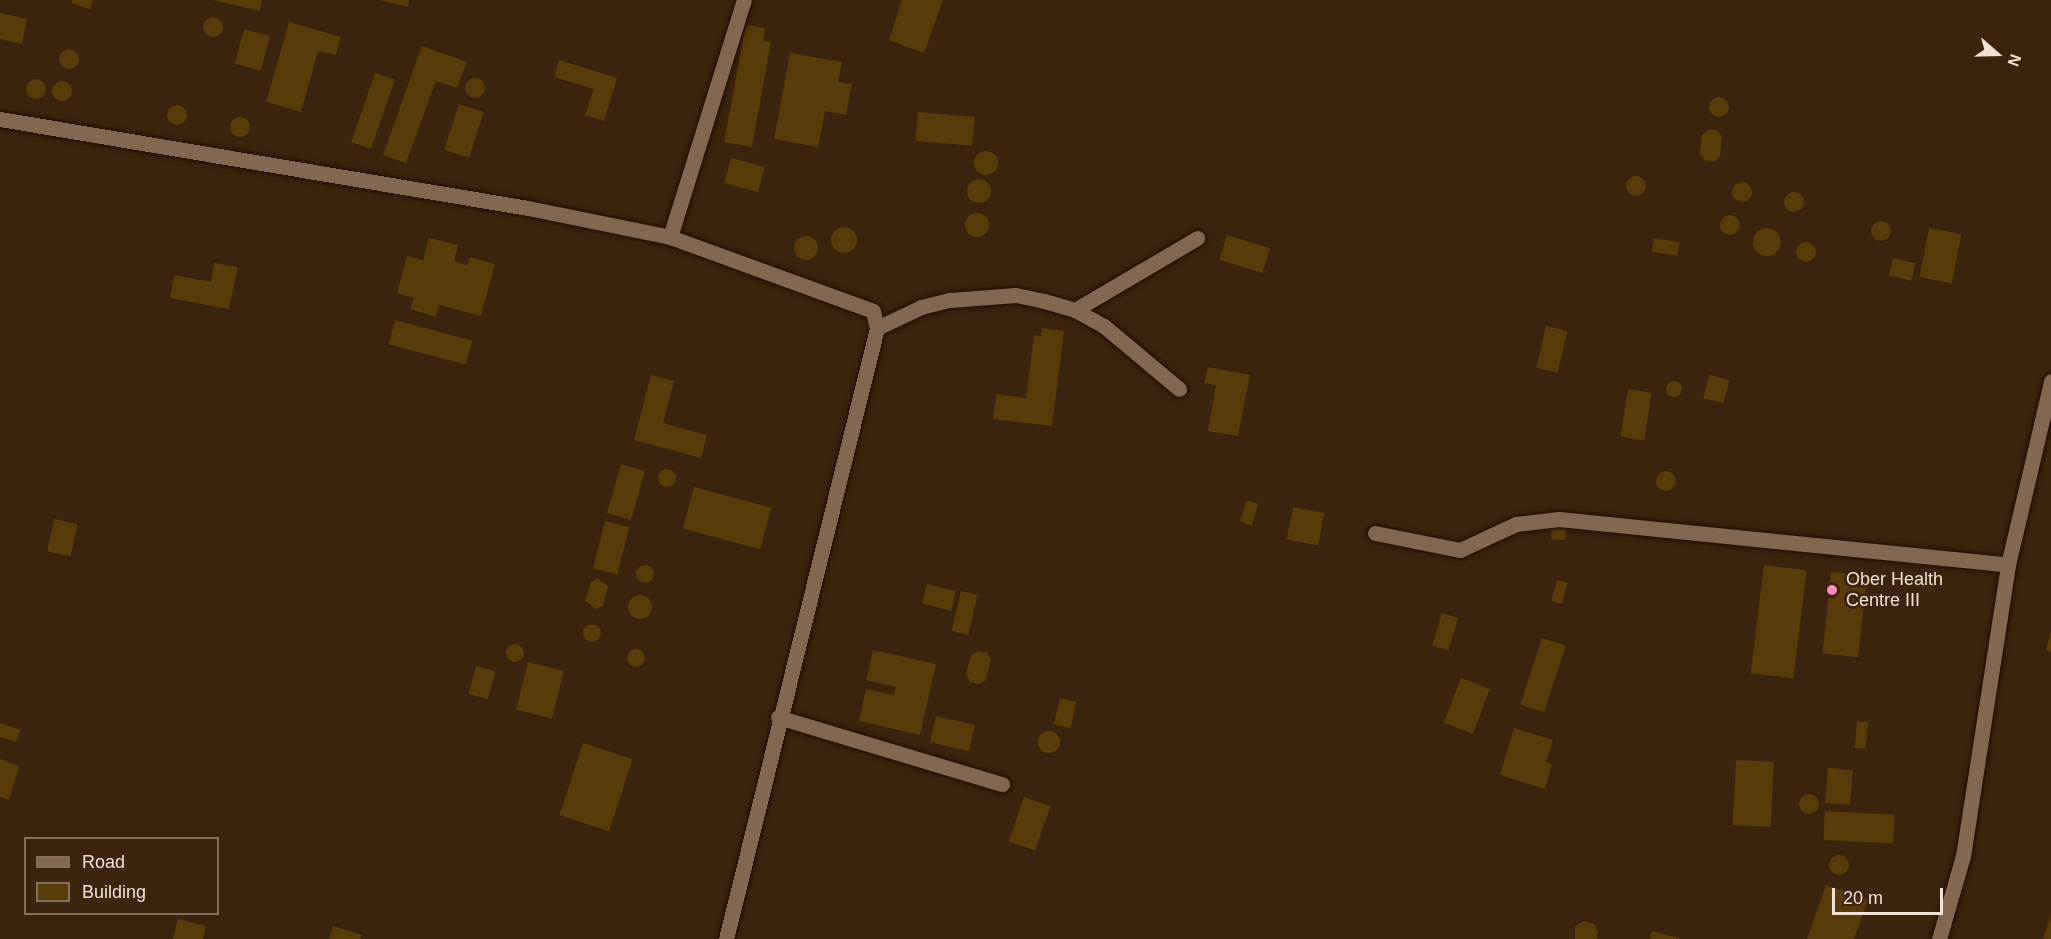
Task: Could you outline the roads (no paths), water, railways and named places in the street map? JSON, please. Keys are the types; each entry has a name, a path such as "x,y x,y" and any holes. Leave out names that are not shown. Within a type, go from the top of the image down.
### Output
{"street":[{"path":"669,237 744,0"},
{"path":"0,119 505,204 669,237 873,310 877,328 778,717 726,939"},
{"path":"1075,310 1197,238"},
{"path":"877,328 921,307 979,296 1016,295 1075,310 1104,326 1179,389"},
{"path":"1939,939 1964,856 2008,565 2044,435 2051,381"},
{"path":"1376,533 1460,550 1516,524 1559,519 2008,565"},
{"path":"778,717 1002,784"}],"place":[{"name":"Ober Health Centre III","path":"1832,590"}]}
